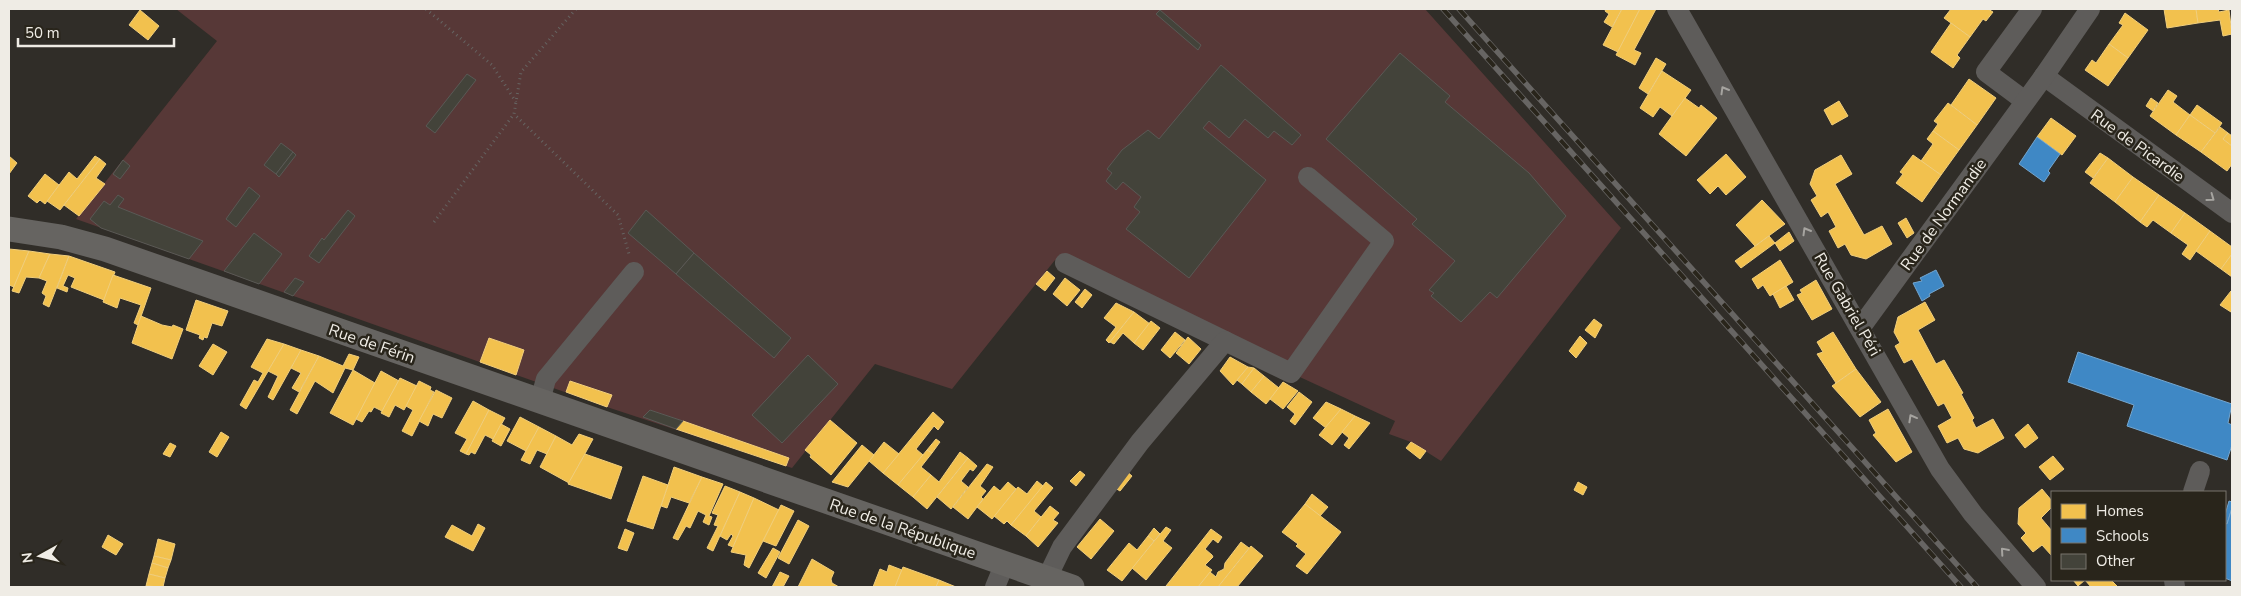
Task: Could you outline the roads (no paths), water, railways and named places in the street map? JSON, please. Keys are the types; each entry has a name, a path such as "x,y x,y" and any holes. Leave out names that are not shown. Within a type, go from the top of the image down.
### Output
{"main road":[{"name":"Rue de Férin","path":"9,229 61,237 105,249 733,469"},
{"name":"Rue de la République","path":"733,469 1072,587"}],"street":[{"name":"Rue Gabriel Péri","path":"1678,9 1951,485 1982,525 2036,587"},
{"path":"2025,101 1986,72 2032,9"},
{"name":"Rue de Normandie","path":"1861,327 2044,76 2090,9"},
{"name":"Rue de Picardie","path":"2044,76 2232,213"},
{"path":"1065,264 1290,373 1384,241 1308,177"},
{"path":"540,401 546,379 634,272"},
{"path":"1046,578 1059,552 1140,442 1225,341"},
{"path":"2193,491 2200,471"},
{"path":"995,587 1005,563"}],"railway":[{"path":"1443,9 1961,587"},
{"path":"1459,9 1977,587"}]}
